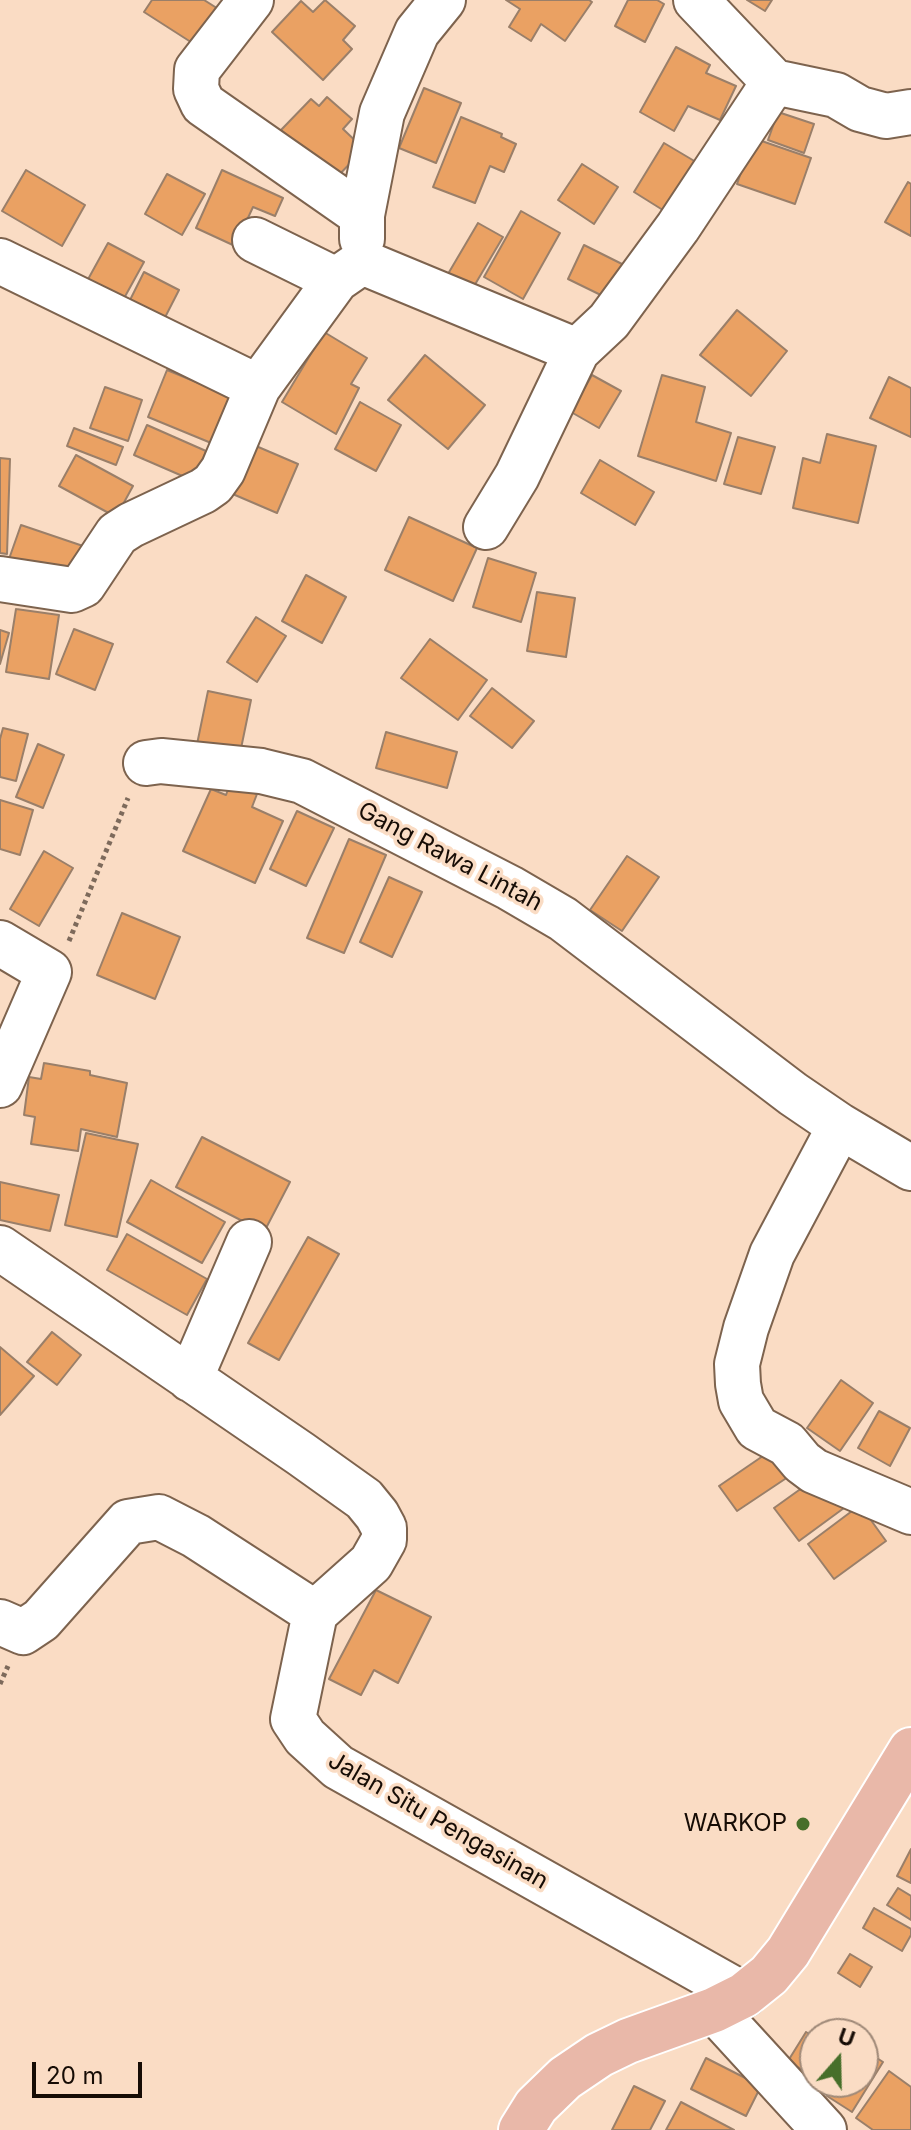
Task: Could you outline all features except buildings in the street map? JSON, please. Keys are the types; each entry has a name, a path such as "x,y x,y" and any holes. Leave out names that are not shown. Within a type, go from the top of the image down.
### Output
{"main road":[{"path":"521,2130 536,2106 565,2078 599,2055 729,2002 769,1975 788,1952 911,1750"}],"street":[{"path":"251,0 197,70 196,89 203,104 362,215"},
{"path":"0,579 72,590 83,585 117,534 213,484 223,470 258,387 349,271 382,113 417,32 443,0"},
{"path":"696,0 774,82 836,95 860,109 886,116 911,112"},
{"path":"486,527 517,476 577,351 609,321 670,238 774,82"},
{"path":"255,240 577,351"},
{"path":"0,261 258,387"},
{"name":"Gang Rawa Lintah","path":"146,763 161,761 282,775 326,791 533,900 563,919 793,1094 911,1168"},
{"path":"0,943 49,972 0,1085"},
{"path":"840,1126 772,1254 737,1364 741,1401 757,1428 787,1444 814,1471 911,1512"},
{"path":"190,1379 249,1242"},
{"path":"0,1248 364,1499 384,1528 384,1540 371,1563 315,1613 196,1536 159,1517 128,1522 41,1620 23,1632 0,1622"},
{"name":"Jalan Situ Pengasinan","path":"315,1613 293,1719 305,1737 338,1767 729,2002"},
{"path":"729,2002 824,2130"}],"path":[{"path":"49,972 72,936 135,774 146,763"}],"place":[{"name":"WARKOP","path":"803,1824"}]}
